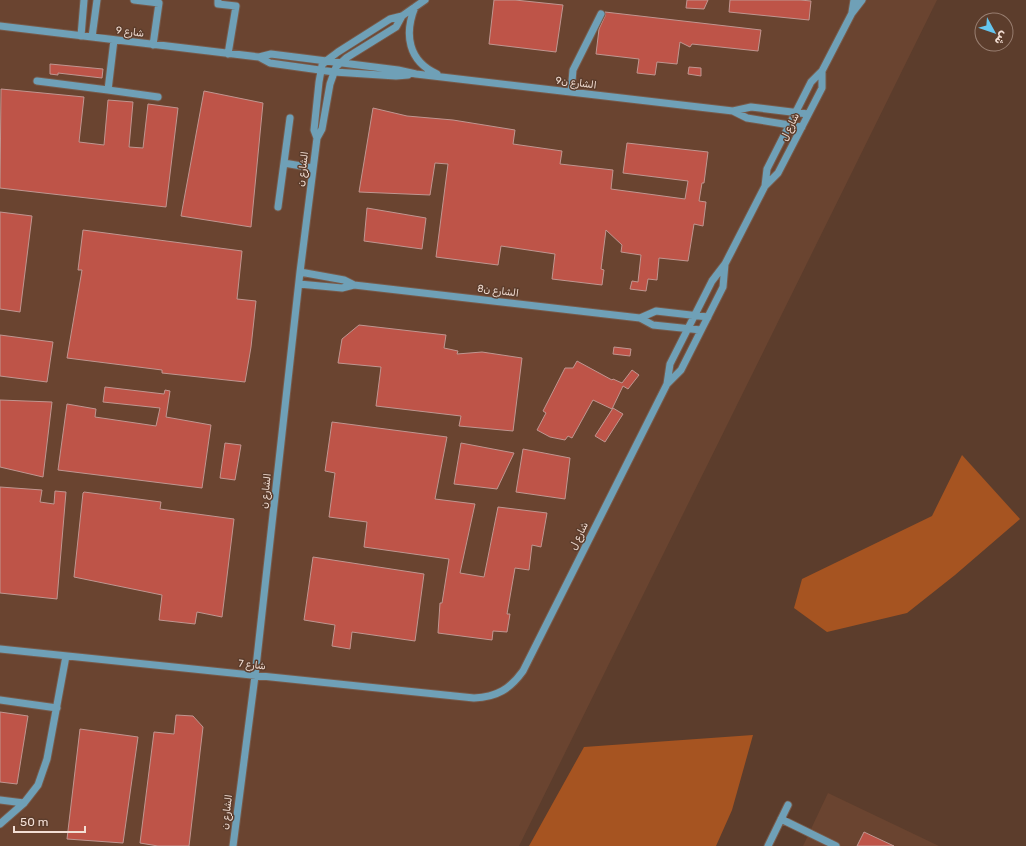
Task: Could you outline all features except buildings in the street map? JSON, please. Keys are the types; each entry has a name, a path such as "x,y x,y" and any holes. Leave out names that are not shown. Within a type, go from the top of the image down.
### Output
{"street":[{"path":"81,36 84,0"},
{"path":"92,37 97,0"},
{"path":"134,0 159,3 153,45"},
{"path":"218,0 218,4 236,6 228,54"},
{"name":"الشارع ن","path":"317,138 314,130 320,70 326,61 390,19 402,16 425,0"},
{"name":"شارع ل","path":"852,13 854,0"},
{"name":"شارع ل","path":"765,186 766,169 795,112 811,82 822,71 852,13 862,0"},
{"path":"416,6 410,19 409,34 412,48 419,61 429,71 442,77"},
{"path":"571,92 573,70 601,14"},
{"name":"الشارع ن","path":"233,846 255,676 300,272 317,138 322,129 330,84 334,72 340,63 396,27 402,16"},
{"name":"شارع 9","path":"0,26 228,54 259,57 271,54 340,63"},
{"path":"108,90 114,40"},
{"name":"شارع 9","path":"259,57 270,63 334,72"},
{"name":"الشارع ن9","path":"340,63 398,70 416,74 733,111 751,107 808,114"},
{"name":"شارع ل","path":"502,692 517,679 523,670 667,384 670,364 695,314 712,281 725,264 765,186 778,173 822,88 822,71"},
{"name":"الشارع ن9","path":"334,72 396,76 416,74"},
{"path":"37,81 158,97"},
{"name":"الشارع ن9","path":"733,111 747,118 802,127"},
{"path":"278,207 290,118"},
{"path":"284,163 313,168"},
{"name":"شارع ل","path":"667,384 681,370 723,287 725,264"},
{"name":"الشارع ن8","path":"300,272 344,280 354,285 640,318 653,325 687,330 701,330"},
{"name":"الشارع ن8","path":"299,284 342,288 354,285"},
{"name":"الشارع ن8","path":"640,318 656,311 695,314 708,317"},
{"name":"شارع 7","path":"0,648 474,698 485,698 502,692"},
{"path":"0,824 24,803 38,785 47,759 66,656"},
{"path":"0,700 57,708"},
{"path":"0,800 24,803"},
{"path":"768,846 788,805"},
{"path":"781,819 836,846"}],"shaded area":[{"path":"0,0 937,0 519,846 0,846"},
{"path":"962,455 1020,519 955,575 907,613 827,632 794,608 802,579 932,516"},
{"path":"753,735 732,810 716,846 529,846 584,747"},
{"path":"828,793 939,846 803,846"}]}
